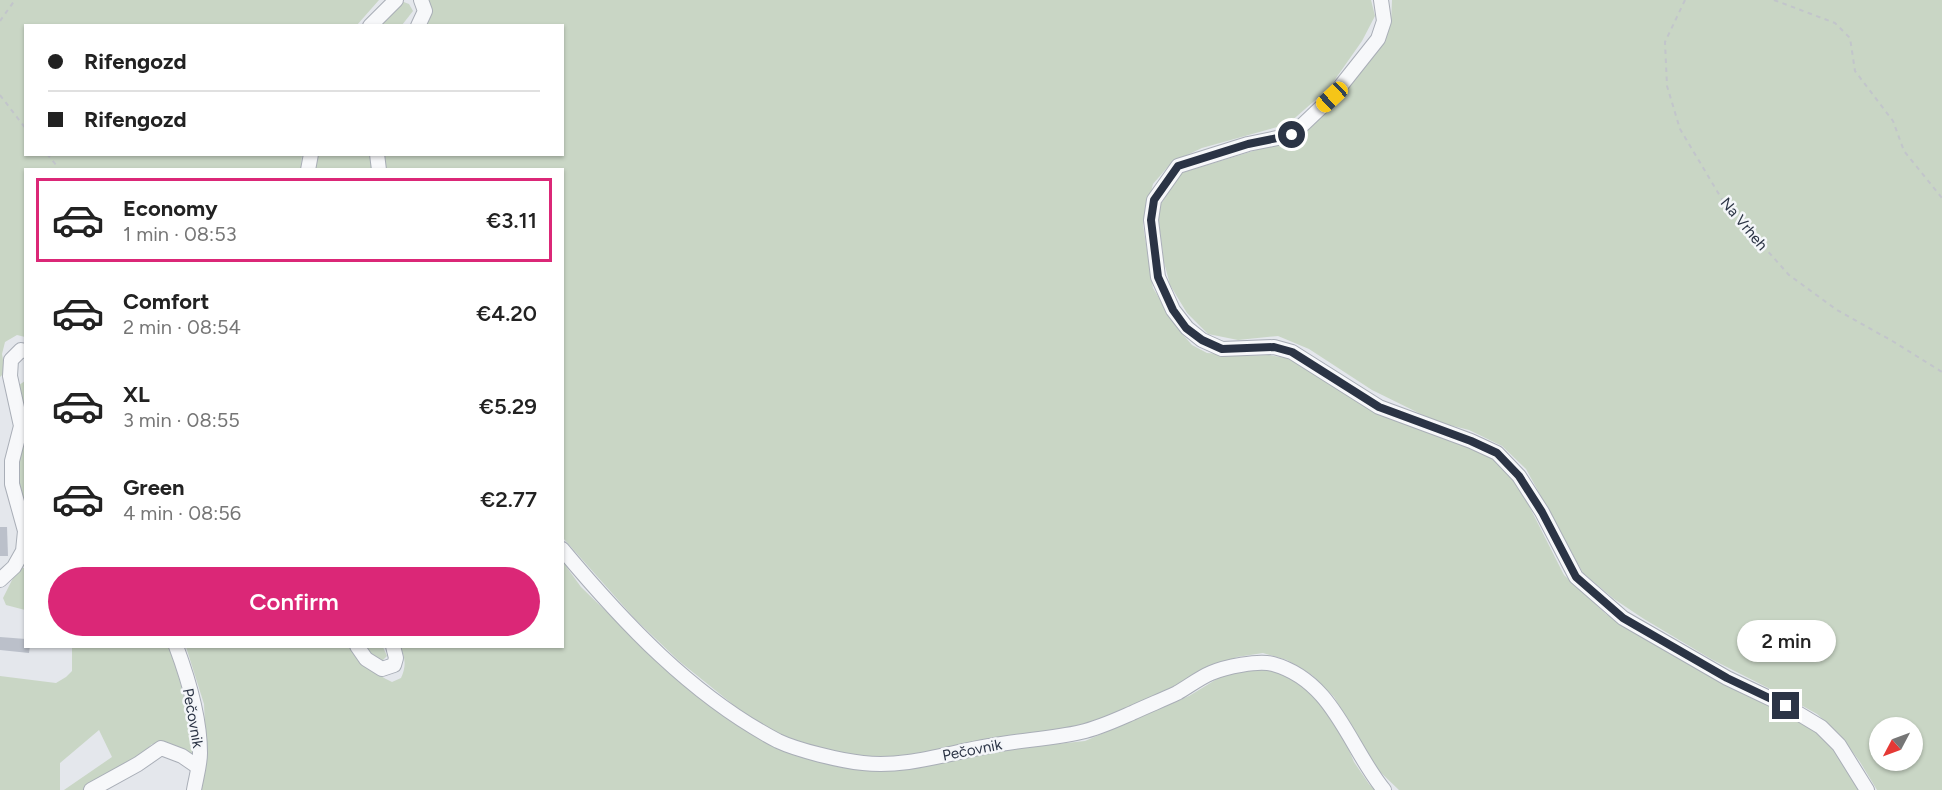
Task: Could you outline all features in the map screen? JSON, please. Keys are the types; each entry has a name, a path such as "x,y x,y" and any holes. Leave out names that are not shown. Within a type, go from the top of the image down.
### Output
{"street":[{"path":"372,24 396,0"},
{"path":"419,24 425,11 421,0"},
{"path":"1381,0 1384,21 1378,39 1332,97 1292,135 1248,144 1178,166 1154,200 1151,220 1158,277 1173,310 1186,328 1202,340 1222,349 1274,347 1292,352 1379,407 1497,453 1519,476 1542,512 1576,577 1623,618 1727,678 1786,706 1821,728 1839,745 1867,790"},
{"path":"24,351 21,350 11,360 10,376 21,426 12,460 12,484 24,526"},
{"path":"0,580 14,567 23,551 24,541"},
{"name":"Pečovnik","path":"564,551 591,583 661,655 709,696 779,742 831,757 864,763 902,764 989,746 1082,732 1106,724 1176,693 1212,672 1248,664 1272,664 1302,677 1328,701 1384,790"},
{"name":"Pečovnik","path":"177,648 183,664 198,728 200,755 194,790"},
{"path":"358,648 366,659 382,669 394,665 396,658 394,648"},
{"path":"91,790 138,764 161,748 182,756 198,767"}],"path":[{"path":"0,21 15,0"},
{"name":"Na Vrheh","path":"1685,0 1665,42 1667,86 1680,129 1723,201 1789,275 1837,310 1942,372"},
{"path":"1774,0 1835,23 1850,38 1855,71 1893,121 1904,151 1942,198"},
{"path":"0,95 24,126"},
{"path":"49,156 56,168"}],"green space":[{"path":"0,0 379,0 358,24 24,24 24,156 302,156 301,168 24,168 24,337 17,335 5,342 2,354 5,372 0,377"},
{"path":"429,0 1371,0 1375,16 1362,41 1329,88 1288,124 1202,148 1172,162 1153,184 1143,225 1153,288 1178,329 1192,345 1207,353 1244,356 1269,355 1286,358 1487,450 1517,482 1564,575 1606,614 1692,664 1781,709 1823,736 1863,790 1399,790 1376,768 1334,697 1312,675 1287,660 1263,653 1237,657 1132,708 1087,727 906,760 871,760 785,740 746,715 679,661 635,619 564,539 564,168 386,168 384,156 564,156 564,24 422,24 428,13"},
{"path":"1392,0 1942,0 1942,790 1877,790 1840,735 1817,714 1711,659 1614,599 1583,573 1526,469 1502,446 1469,430 1437,422 1372,390 1309,349 1278,336 1238,340 1208,334 1187,313 1170,285 1161,251 1163,253 1157,210 1181,173 1296,138 1384,41 1391,24"},
{"path":"401,1 409,4 413,11 403,24 379,24"},
{"path":"315,156 370,156 373,168 315,168"},
{"path":"24,382 24,510 16,481 19,385"},
{"path":"564,563 581,587 657,661 778,745 867,768 906,770 990,751 1085,741 1189,696 1230,671 1256,668 1274,671 1303,684 1325,704 1341,731 1354,762 1375,790 200,790 206,747 204,704 186,648 350,648 374,671 392,682 401,678 405,662 400,648 564,648"},
{"path":"18,568 24,568 24,610 6,605 3,598"},
{"path":"72,648 171,648 188,713 195,753 191,755 175,745 152,744 127,769 85,790 64,790 112,757 99,730 60,763 60,790 0,790 0,676 56,683 72,671"},
{"path":"363,648 383,648 387,656 382,661"}],"building":[{"path":"0,527 7,527 8,556 0,556"},
{"path":"0,637 24,639 24,648 30,648 29,653 0,650"}],"route":[{"path":"1292,135 1248,144 1178,166 1154,200 1151,220 1158,277 1173,310 1186,328 1202,340 1222,349 1274,347 1292,352 1379,407 1497,453 1519,476 1542,512 1576,577 1623,618 1727,678 1786,706"}]}
